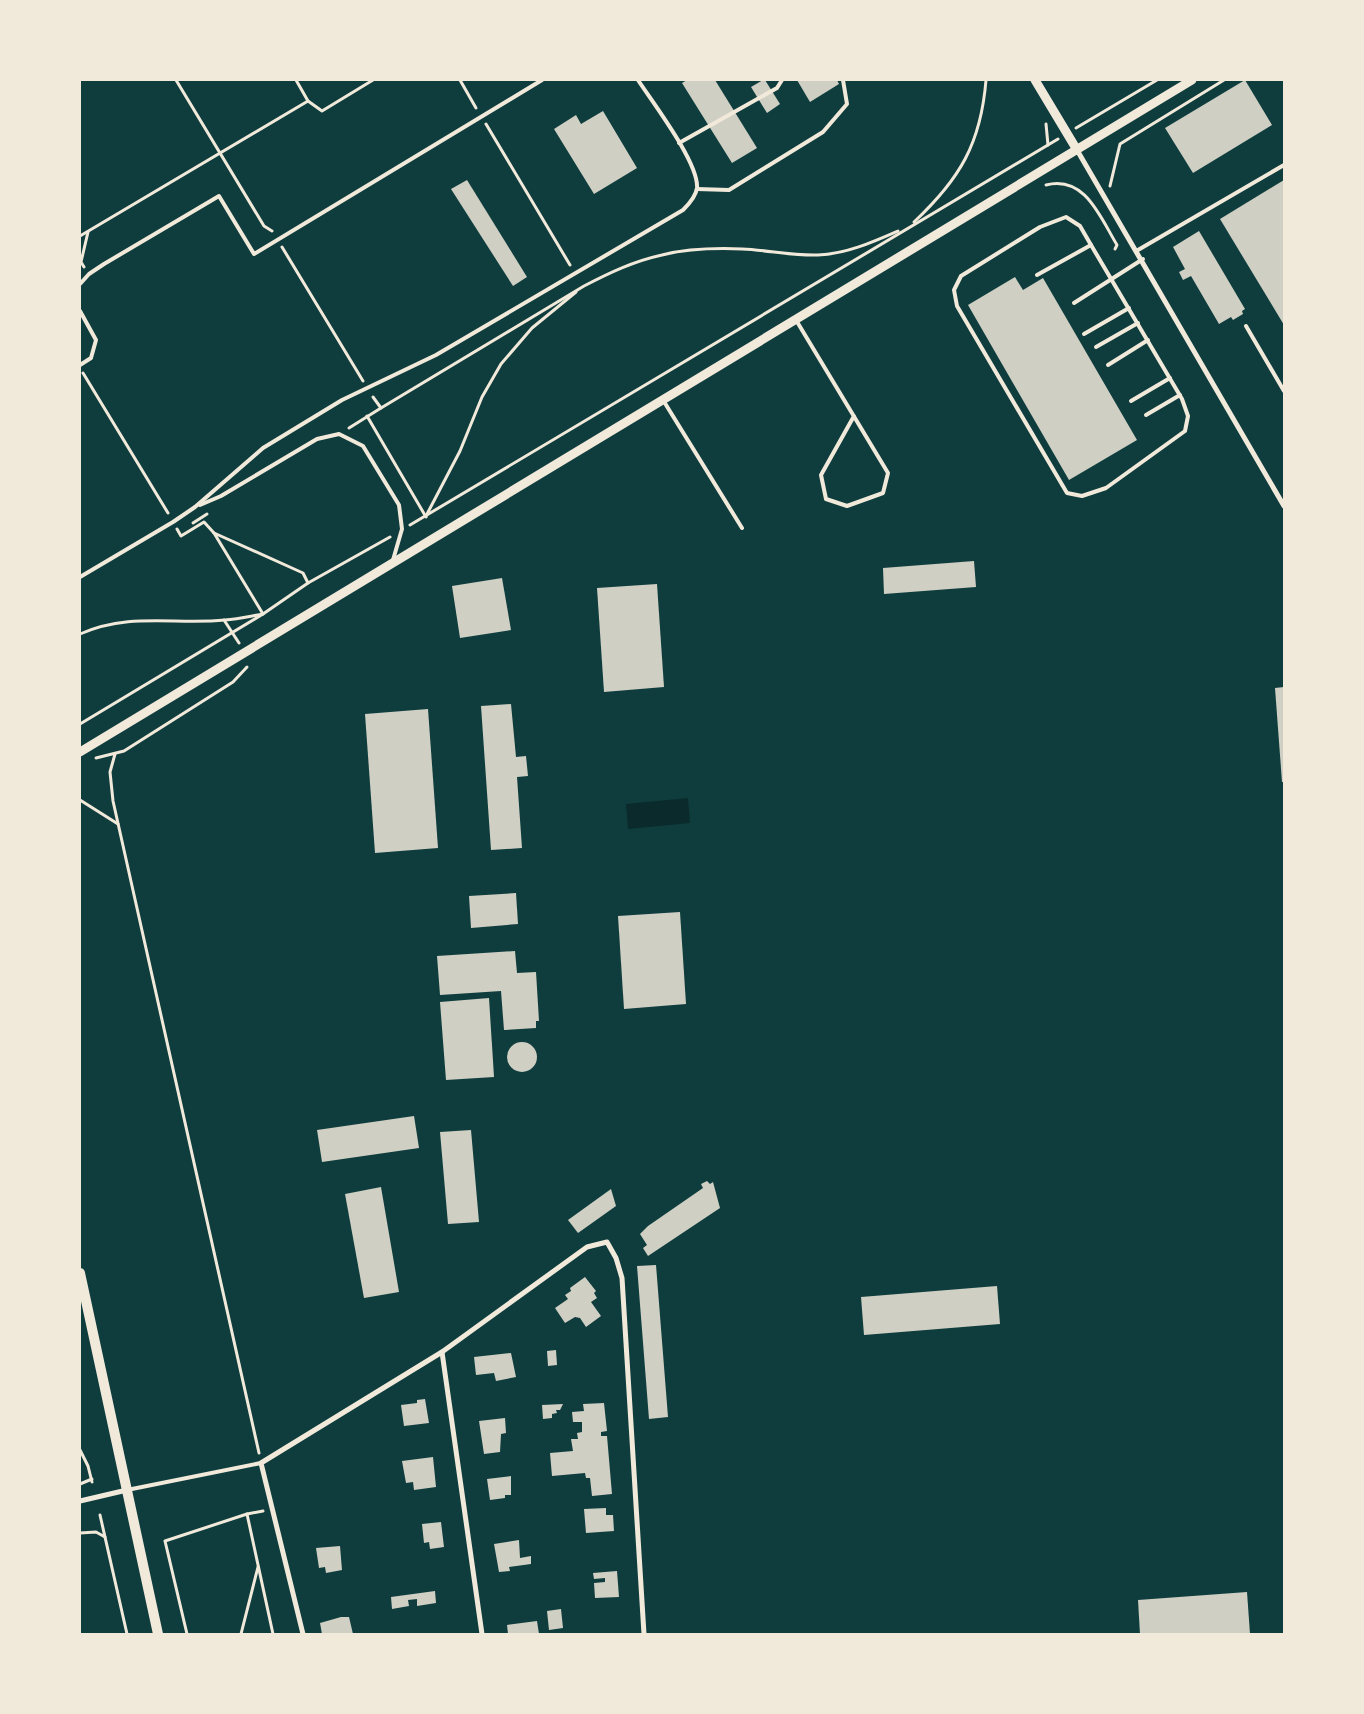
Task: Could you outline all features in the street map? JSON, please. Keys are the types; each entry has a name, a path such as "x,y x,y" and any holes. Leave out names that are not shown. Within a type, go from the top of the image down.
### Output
{"main road":[{"path":"80,1273 158,1634"}],"street":[{"path":"1035,80 1138,250 1284,506"},
{"path":"80,752 1192,80"},
{"path":"303,1634 262,1463 442,1352 587,1247 607,1242 616,1258 622,1278 644,1634"},
{"path":"442,1352 482,1634"},
{"path":"80,1501 127,1490"}],"lane":[{"path":"80,284 89,274 219,196 254,254 542,80"},
{"path":"80,577 173,522 195,507 264,448 342,400 436,355 683,210 691,201 697,189 695,170 638,80"},
{"path":"679,143 777,88 782,80"},
{"path":"697,189 730,190 823,132 847,104 843,80"},
{"path":"1138,250 1284,165"},
{"path":"1066,217 1080,226 1112,278 1180,395 1188,416 1185,431 1106,488 1082,496 1067,493 957,306 954,290 960,276 1040,227 1066,217"},
{"path":"1037,275 1091,245"},
{"path":"1074,303 1143,259"},
{"path":"1084,334 1129,308"},
{"path":"80,311 96,340 91,358 80,367"},
{"path":"796,320 854,416 888,473 883,493 847,506 826,499 821,475 854,416"},
{"path":"1096,347 1138,323"},
{"path":"1246,326 1284,391"},
{"path":"1108,364 1148,340"},
{"path":"1131,401 1170,378"},
{"path":"1146,415 1180,395"},
{"path":"663,400 742,528"},
{"path":"195,507 222,496 317,439 339,434 363,446 399,505 402,529 392,563"},
{"path":"127,1490 262,1463"}],"path":[{"path":"176,80 264,226 272,230"},
{"path":"296,80 308,101 322,111 373,80"},
{"path":"460,80 570,265"},
{"path":"381,408 584,286 616,269 662,254 742,249 782,255 820,255 862,247 910,226 940,198 966,161 979,124 986,80"},
{"path":"80,724 263,614 308,583 426,517 1157,80"},
{"path":"1107,199 1120,144 1224,80"},
{"path":"80,236 308,101"},
{"path":"1043,185 1055,182 1066,184 1088,196 1117,245 1115,249"},
{"path":"88,232 81,262 89,274"},
{"path":"282,246 367,388"},
{"path":"426,517 460,451 482,397 501,364 532,328 584,286"},
{"path":"80,367 173,522"},
{"path":"367,416 426,517"},
{"path":"181,536 204,522 214,533 263,614"},
{"path":"214,533 302,573 308,583"},
{"path":"80,634 110,623 139,619 224,620 263,614"},
{"path":"92,759 124,751 233,682 252,662"},
{"path":"115,753 110,772 113,800 262,1463"},
{"path":"80,800 118,824"},
{"path":"80,1450 88,1466 92,1481 80,1484"},
{"path":"187,1634 165,1541 247,1514 274,1508"},
{"path":"247,1514 273,1634"},
{"path":"100,1515 127,1634"},
{"path":"80,1533 96,1532 106,1538"},
{"path":"241,1634 258,1567"}],"water":[{"path":"688,798 690,823 628,829 626,804"}],"building":[{"path":"687,80 715,80 757,148 732,163 682,83"},
{"path":"765,80 780,104 767,113 751,87"},
{"path":"797,80 837,80 839,84 810,102"},
{"path":"1245,80 1272,125 1193,173 1165,128"},
{"path":"603,111 637,168 594,194 554,129 576,115 581,124"},
{"path":"467,180 527,277 513,286 451,189"},
{"path":"1284,180 1284,325 1220,219"},
{"path":"1199,231 1245,309 1242,311 1243,314 1233,320 1231,317 1219,324 1191,276 1183,280 1179,272 1185,269 1173,247"},
{"path":"1015,277 1023,290 1043,278 1137,440 1069,480 968,305"},
{"path":"974,561 976,587 884,594 883,568"},
{"path":"502,578 511,630 460,638 452,586"},
{"path":"657,584 664,687 604,692 597,588"},
{"path":"1284,687 1284,782 1282,782 1275,688"},
{"path":"511,704 516,757 526,756 528,776 517,777 522,848 491,850 481,706"},
{"path":"428,709 438,848 375,853 365,714"},
{"path":"516,893 518,924 471,928 469,896"},
{"path":"680,912 686,1004 624,1009 618,916"},
{"path":"515,951 517,973 536,972 539,1021 536,1021 536,1028 504,1030 501,991 440,995 437,956"},
{"path":"489,998 494,1077 446,1080 440,1002"},
{"path":"522,1042 533,1046 537,1057 533,1068 522,1072 511,1068 507,1057 511,1046"},
{"path":"414,1116 419,1148 322,1162 317,1130"},
{"path":"471,1130 479,1222 448,1224 440,1132"},
{"path":"707,1181 710,1184 713,1182 720,1208 648,1256 643,1248 647,1245 640,1234 648,1226 703,1188 701,1184"},
{"path":"381,1187 399,1292 364,1298 345,1194"},
{"path":"611,1189 616,1206 578,1233 568,1220"},
{"path":"656,1265 668,1417 649,1419 637,1266"},
{"path":"585,1277 596,1291 594,1293 597,1298 591,1302 601,1316 586,1327 580,1318 575,1317 565,1323 555,1308 568,1299 565,1295 571,1291 570,1288"},
{"path":"997,1286 1000,1324 864,1335 861,1297"},
{"path":"556,1350 557,1365 548,1366 547,1351"},
{"path":"511,1353 516,1377 496,1381 494,1373 476,1375 474,1357"},
{"path":"425,1399 429,1423 404,1426 401,1405 417,1403 417,1400"},
{"path":"604,1403 607,1431 601,1432 601,1436 607,1436 612,1494 592,1496 590,1478 586,1478 585,1473 552,1476 550,1453 573,1451 571,1439 578,1439 577,1433 582,1432 582,1422 573,1422 572,1412 584,1411 583,1404"},
{"path":"563,1404 560,1410 556,1410 557,1413 552,1414 552,1418 543,1419 542,1405"},
{"path":"505,1418 506,1433 501,1434 500,1452 484,1454 479,1421"},
{"path":"433,1457 436,1487 414,1490 413,1482 406,1483 402,1461"},
{"path":"511,1476 511,1495 505,1495 505,1498 490,1500 487,1479"},
{"path":"606,1508 606,1515 613,1515 614,1531 586,1533 584,1509"},
{"path":"441,1522 444,1547 430,1549 429,1542 424,1543 422,1524"},
{"path":"519,1540 520,1558 531,1556 531,1564 509,1567 510,1571 499,1572 494,1544"},
{"path":"340,1546 342,1570 326,1573 325,1567 319,1568 316,1548"},
{"path":"617,1571 619,1597 595,1598 594,1583 605,1582 605,1578 594,1579 593,1573"},
{"path":"435,1591 436,1603 417,1606 417,1599 408,1600 409,1606 392,1609 391,1597"},
{"path":"1247,1592 1250,1634 1140,1634 1138,1600"},
{"path":"561,1609 563,1628 549,1630 547,1611"},
{"path":"341,1617 349,1617 353,1634 322,1634 320,1623"},
{"path":"537,1621 539,1634 508,1634 507,1625"}]}
